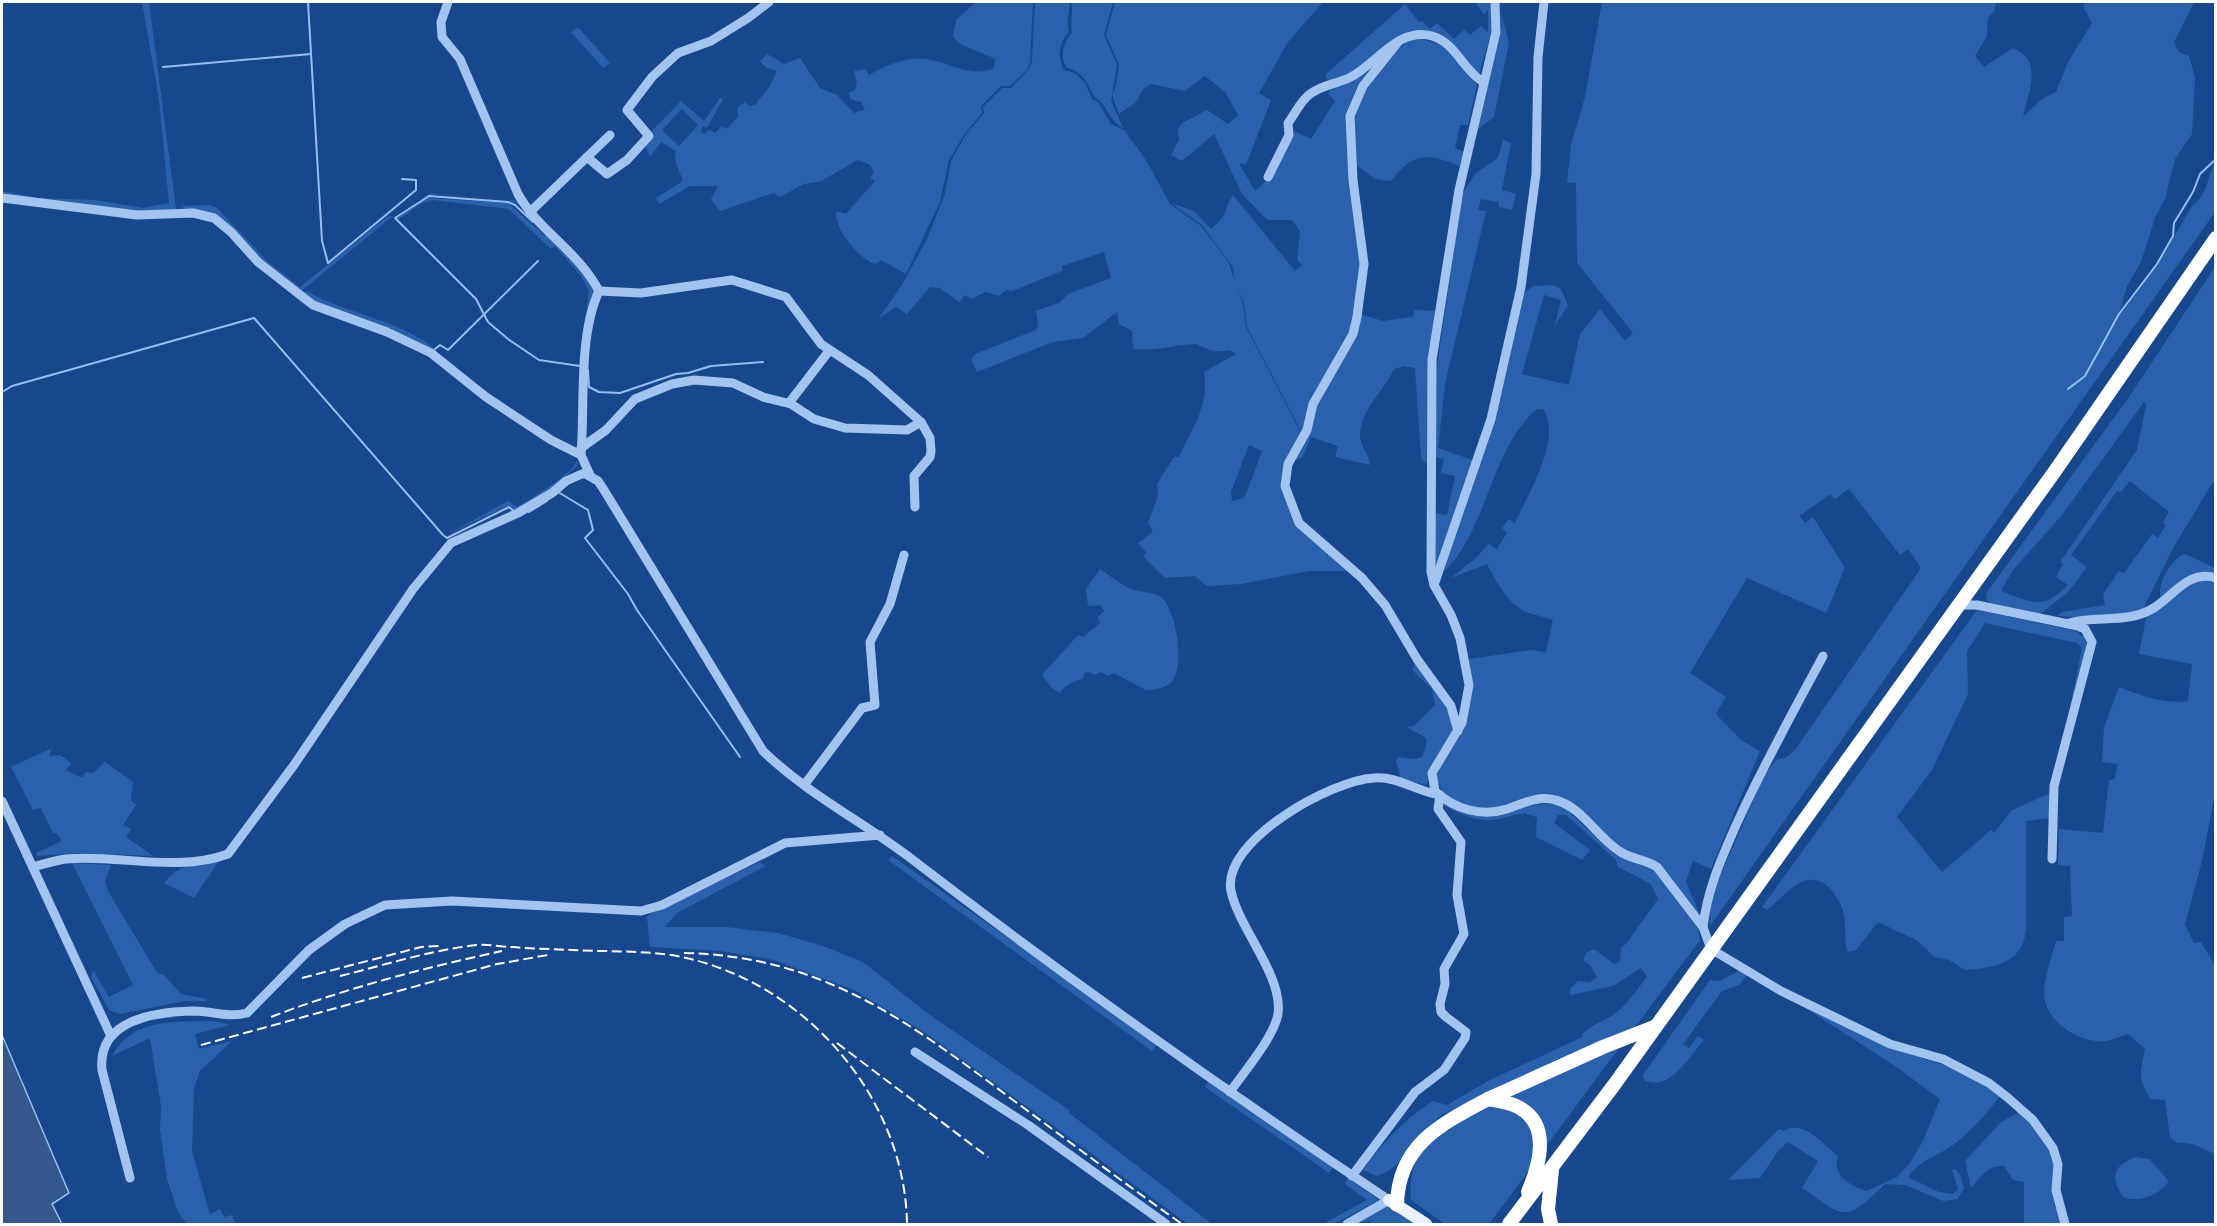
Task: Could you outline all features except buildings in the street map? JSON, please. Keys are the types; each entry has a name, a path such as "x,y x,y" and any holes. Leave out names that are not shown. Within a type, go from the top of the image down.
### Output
{"highway":[{"path":"1509,1224 1552,1169 1959,605 2216,238"},
{"path":"1393,1203 1401,1175 1420,1143 1451,1119 1488,1099 1603,1047 1654,1027"},
{"path":"1488,1099 1518,1107 1530,1118 1538,1133 1541,1151 1539,1167 1521,1209"},
{"path":"1551,1224 1548,1209 1552,1169"}],"main road":[{"path":"1393,1203 1426,1224"}],"street":[{"path":"448,2 441,22 442,37 460,59 518,194 530,212 555,235 598,291 641,293 732,279 786,297 830,351 868,375 921,422 930,438 931,451 930,457 914,476 915,507"},
{"path":"587,157 608,174 627,160 649,136 627,110 652,77 678,53 711,41 769,2"},
{"path":"1352,1176 1415,1092 1444,1070 1465,1038 1466,1032 1441,1012 1440,1004 1445,984 1444,969 1464,934 1457,895 1461,842 1438,809 1440,795 1433,785 1432,773 1458,731 1469,696 1469,673 1451,615 1434,585 1430,526 1432,360 1459,190 1496,32 1495,2"},
{"path":"1434,585 1491,419 1521,287 1534,197 1539,134 1538,57 1544,2"},
{"path":"1268,177 1289,135 1288,123 1309,95 1349,78 1399,41 1419,33 1434,37 1457,54 1475,77 1483,82"},
{"path":"1399,41 1363,86 1350,116 1353,180 1364,264 1357,317 1353,334 1313,404 1307,430 1288,464 1285,486 1299,523 1362,578 1385,605 1417,659 1451,706 1458,731"},
{"path":"530,212 610,135"},
{"path":"2,198 137,215 193,213 214,218 231,232 258,262 313,305 417,344 530,427 581,452"},
{"path":"598,291 592,310 584,368 581,452 590,475 604,490 756,741 771,758 879,835 995,923 1230,1092 1393,1203"},
{"path":"789,403 830,351"},
{"path":"581,452 606,430 635,399 684,381 725,380 764,397 789,403 814,418 845,428 907,430 921,422"},
{"path":"33,867 64,860 162,861 218,858 228,854 294,765 413,589 442,551 451,543 539,502 578,475 590,475"},
{"path":"806,784 862,708 875,705 870,642 890,604 904,555"},
{"path":"2067,624 2078,620 2137,615 2151,610 2190,578 2199,575 2216,578"},
{"path":"1959,605 1977,605 2085,628 2092,642 2054,786 2052,859"},
{"path":"1703,927 1707,896 1719,863 1757,778 1823,656"},
{"path":"1230,1092 1270,1032 1278,1008 1270,974 1241,920 1231,890 1231,874 1250,844 1287,812 1340,784 1375,777 1389,778 1440,795 1457,806 1481,812 1498,811 1537,799 1562,802 1622,854 1648,861 1657,867 1703,927 1711,949 1781,992 1890,1044 1943,1059 1998,1090 2032,1120 2053,1148 2058,1164 2056,1190 2065,1224"},
{"path":"2,801 111,1035"},
{"path":"130,1178 102,1070 101,1055 111,1035 122,1025 170,1014 193,1011 237,1016 247,1013 309,950 345,924 385,904 452,901 641,911 662,905 785,843 879,835"},
{"path":"915,1052 1028,1125 1166,1224"},
{"path":"1347,1224 1393,1203"}],"shaded area":[{"path":"142,2 149,2 176,209 144,212 2,196 2,191 39,198 95,200 143,208 169,203 159,100"},
{"path":"976,2 1033,2 1030,61 1028,69 1010,86 1001,86 981,106 982,113 964,135 949,160 940,202 906,274 881,260 876,264 863,257 855,250 838,225 837,211 846,214 875,181 870,178 874,172 870,165 858,160 821,181 804,184 780,197 774,193 720,211 711,199 718,186 690,186 659,204 656,198 683,181 675,160 676,151 661,142 650,157 645,145 655,135 652,131 681,101 704,121 720,98 723,99 707,128 703,126 700,132 704,134 710,130 715,133 722,126 727,129 738,116 737,108 745,102 749,106 755,105 770,86 777,71 767,68 760,61 767,54 784,64 800,58 820,88 837,95 854,113 865,110 861,102 850,99 849,93 855,90 857,83 854,71 865,69 869,75 896,62 919,58 967,70 993,69 996,59 962,45 953,37 956,20","holes":["682,109 698,125 679,146 662,130"]},
{"path":"1035,2 1069,2 1069,32 1060,50 1060,60 1064,70 1075,73 1085,83 1092,99 1098,102 1111,124 1124,130 1146,160 1170,204 1201,226 1228,261 1243,304 1246,327 1301,433 1287,464 1292,514 1350,571 1309,571 1241,584 1207,586 1195,576 1165,578 1143,556 1147,553 1138,543 1153,532 1148,523 1158,496 1157,484 1174,457 1179,457 1199,416 1204,395 1204,372 1236,354 1230,350 1213,351 1197,344 1133,349 1132,331 1119,324 1117,312 1083,338 1053,342 977,372 971,360 975,354 1036,330 1038,325 1036,311 1059,303 1068,294 1111,278 1104,252 1062,266 1062,271 1012,291 1006,290 999,296 985,292 972,299 965,295 959,302 940,288 930,287 907,314 896,307 878,319 902,285 927,239 945,194 951,161 965,136 984,113 983,107 1002,88 1011,88 1029,69 1032,62","holes":["1249,445 1262,451 1246,494 1243,498 1232,501 1231,492"]},
{"path":"1072,2 1113,2 1104,35 1117,65 1111,101 1123,128 1094,97 1084,79 1077,72 1066,67 1063,53 1072,33"},
{"path":"1115,2 1323,2 1288,42 1259,93 1271,100 1246,165 1239,163 1255,191 1269,178 1294,131 1311,139 1335,101 1328,94 1333,84 1383,54 1348,115 1362,249 1356,317 1303,435 1247,327 1244,303 1235,283 1233,267 1202,225 1171,203 1194,211 1211,229 1223,215 1233,195 1295,271 1302,266 1297,259 1300,231 1292,220 1267,220 1242,194 1214,134 1182,161 1171,155 1179,140 1178,129 1182,123 1207,110 1228,124 1238,115 1225,92 1205,76 1185,91 1151,84 1144,88 1135,103 1119,114 1112,95 1116,86 1119,65 1106,35"},
{"path":"1475,2 1492,2 1495,21 1479,74 1458,51 1418,32 1348,76 1329,82 1325,75 1405,4 1419,22 1422,21 1430,29 1437,23 1454,39 1464,30 1470,35 1481,26 1488,32 1488,10 1484,14"},
{"path":"1602,2 1996,2 1995,10 1988,18 1987,36 1975,56 1984,67 2013,48 2023,53 2028,60 2032,78 2023,117 2042,99 2056,92 2068,62 2092,23 2083,6 2086,2 2194,2 2174,42 2179,52 2189,56 2195,78 2192,134 2175,159 2165,199 2155,218 2141,262 2127,286 2119,314 2084,376 2066,391 2086,376 2120,315 2158,264 2192,206 2205,191 2215,163 2215,212 1710,926 1711,897 1764,776 1776,760 1785,758 1795,750 1921,568 1908,549 1900,555 1849,489 1835,499 1830,494 1800,516 1805,523 1813,517 1845,568 1826,613 1747,578 1690,673 1726,697 1716,714 1741,740 1760,751 1711,869 1693,861 1686,881 1700,916 1669,876 1623,851 1563,799 1511,807 1473,807 1457,802 1444,793 1436,778 1472,684 1469,659 1531,650 1546,652 1553,620 1526,612 1514,604 1494,578 1487,564 1451,578 1477,557 1488,544 1497,549 1507,533 1502,528 1509,519 1515,523 1535,482 1546,450 1549,435 1548,421 1543,409 1535,410 1520,428 1498,469 1470,534 1459,554 1444,572 1523,295 1533,286 1553,285 1561,289 1568,306 1555,325 1561,300 1544,295 1522,374 1569,385 1580,334 1600,309 1625,341 1633,333 1577,263 1576,183 1567,182 1571,145 1585,97"},
{"path":"1500,9 1509,43 1494,117 1477,130 1502,25"},
{"path":"578,27 610,63 603,68 571,32"},
{"path":"1412,39 1425,40 1443,47 1477,85 1468,125 1460,125 1455,148 1464,152 1459,166 1429,157 1421,158 1406,165 1391,181 1375,179 1355,164 1353,117 1362,98 1387,62"},
{"path":"1503,140 1511,143 1502,190 1516,194 1512,210 1499,207 1499,202 1481,199 1478,210 1486,211 1445,384 1438,448 1475,461 1438,569 1434,569 1435,513 1447,515 1455,476 1441,473 1444,459 1434,457 1434,387 1462,194 1476,173 1498,158"},
{"path":"432,193 519,201 549,232 595,289 582,364 579,364 589,291 581,276 555,246 551,249 509,209 433,200 422,203 398,220 397,218 428,198 508,203 545,236 547,234 518,204 508,200 435,194 421,198"},
{"path":"209,205 217,208 269,263 300,287 387,217 393,216 300,292 260,261 229,226 180,206"},
{"path":"2215,267 2215,483 2213,482 2173,548 2142,611 2093,618 2057,616 2062,612 2105,605 2103,594 2119,571 2124,573 2152,534 2158,538 2166,525 2163,522 2169,512 2130,481 2121,492 2117,491 2071,555 2087,567 2069,591 2036,615 1990,603 1986,599 1987,592 2129,397","holes":["2144,402 2146,405 2137,450 2060,562 2063,564 2056,577 2068,585 2052,598 2038,602 2003,592 2002,589 2013,570 2062,515"]},
{"path":"306,291 338,306 404,330 434,348 432,350 325,307 302,294"},
{"path":"1414,310 1437,311 1429,466 1421,458 1415,368 1404,366 1394,369 1369,408 1362,424 1360,437 1370,465 1335,457 1338,446 1311,437 1302,458 1293,461 1314,409 1360,314 1383,321 1413,317"},
{"path":"577,460 577,466 549,491 515,511 510,505 446,535 508,501 517,507 567,473"},
{"path":"2185,554 2215,568 2215,575 2199,573 2192,575 2161,599 2161,587 2166,573 2175,561"},
{"path":"1100,569 1131,589 1159,596 1167,604 1175,626 1178,664 1176,674 1167,685 1146,690 1114,673 1108,676 1101,672 1095,675 1088,672 1084,673 1083,679 1070,684 1060,693 1052,688 1042,675 1078,635 1083,637 1100,623 1098,617 1104,611 1100,605 1088,606 1086,589"},
{"path":"2195,580 2216,581 2215,793 2202,861 2185,925 2194,943 2201,942 2215,966 2215,1154 2193,1144 2175,1142 2170,1137 2165,1100 2151,1099 2141,1080 2145,1049 2128,1034 2112,1040 2096,1041 2074,1034 2056,1021 2049,1012 2044,991 2056,941 2064,941 2064,917 2072,916 2070,866 2058,865 2059,829 2103,833 2109,780 2115,779 2117,764 2102,762 2104,728 2119,687 2161,700 2188,701 2192,664 2139,654 2146,618"},
{"path":"1977,610 2076,631 2084,637 2088,648 2069,713 2082,648 2077,643 1985,623 1967,651 1968,694 1932,770 1897,817 1942,872 1991,830 1994,833 2011,811 2052,792 2050,818 2026,821 2026,930 2019,950 2005,962 1986,968 1965,970 1949,960 1934,957 1918,941 1878,922 1856,950 1848,952 1844,916 1840,903 1828,886 1816,880 1801,882 1767,910 1762,907"},
{"path":"1416,661 1448,706 1453,724 1452,735 1426,785 1401,779 1396,761 1399,757 1414,759 1422,757 1427,743 1425,737 1407,727 1414,726 1435,705 1432,689 1412,670"},
{"path":"52,748 49,756 60,755 71,763 66,770 82,778 86,772 93,773 105,762 133,782 131,800 136,805 123,825 131,829 126,837 153,856 76,853 37,856 36,853 62,841 57,833 53,833 41,808 33,810 11,767"},
{"path":"1440,799 1459,810 1549,804 1563,806 1614,854 1656,871 1697,924 1700,940 1633,1030 1443,1114 1396,1166 1376,1176 1363,1170 1395,1132 1412,1116 1433,1101 1447,1105 1488,1081 1582,1037 1586,1030 1622,1007 1647,977 1641,968 1613,986 1570,995 1570,989 1578,981 1590,982 1597,977 1590,965 1583,960 1586,953 1594,949 1614,964 1620,961 1621,947 1626,944 1658,899 1651,884 1618,867 1616,860 1566,815 1558,815 1554,823 1590,850 1582,860 1536,837 1537,818 1531,815 1519,814 1494,820 1481,820 1439,803"},
{"path":"892,856 1158,1044 1152,1051 888,860"},
{"path":"218,862 194,898 164,883 176,871 188,865"},
{"path":"760,862 766,866 677,913 665,927 726,927 778,933 823,946 863,962 927,1013 1069,1110 1069,1113 1212,1224 1188,1224 927,1034 854,990 774,960 720,951 650,947 647,917 650,914"},
{"path":"72,863 111,865 105,882 109,893 158,974 163,974 181,994 206,999 206,1001 185,1001 120,1014 109,1010 91,977 93,970 109,997 133,985"},
{"path":"1740,970 1747,975 1739,985 1722,991 1683,1044 1689,1048 1698,1036 1704,1040 1685,1064 1662,1082 1653,1083 1644,1080 1643,1075 1710,980 1720,981"},
{"path":"1799,1004 1881,1044 1968,1075 2000,1096 1963,1137 1951,1147 1919,1165 1908,1177 1939,1192 1953,1194 1958,1189 1952,1170 1955,1169 1960,1174 1964,1188 1958,1199 1943,1201 1905,1185 1885,1184 1852,1211 1836,1210 1802,1188 1818,1161 1788,1142 1778,1151 1760,1178 1728,1180 1779,1129 1783,1131 1798,1128 1812,1134 1838,1156 1837,1169 1844,1179 1855,1187 1867,1191 1897,1177 1910,1163 1923,1141 1940,1099 1895,1066"},
{"path":"215,1021 230,1025 195,1034 199,1049 232,1041 200,1071 194,1088 192,1152 210,1214 220,1209 225,1217 232,1215 236,1224 187,1224 178,1212 167,1179 160,1129 161,1106 150,1038 112,1056 131,1034 144,1028 171,1022"},
{"path":"2,1035 69,1193 52,1204 62,1224 2,1224"},
{"path":"1623,1042 1545,1148 1512,1100 1512,1091"},
{"path":"1209,1080 1333,1167 1329,1173 1205,1087"},
{"path":"1486,1106 1510,1110 1525,1120 1533,1138 1536,1161 1489,1224 1445,1224 1411,1200 1411,1181 1415,1165 1431,1141 1443,1131"},
{"path":"2020,1112 2043,1137 2054,1160 2062,1224 2024,1224 2024,1182 2013,1180 2004,1166 1993,1167 1971,1188 1965,1161 2001,1122"},
{"path":"2136,1157 2149,1159 2169,1181 2155,1194 2129,1199 2123,1197 2115,1177 2123,1164"},
{"path":"1348,1178 1379,1200 1334,1224 1323,1224 1367,1200 1345,1184"},
{"path":"1387,1205 1416,1224 1374,1224 1369,1221 1353,1224"}],"waterway":[{"path":"308,2 322,241 328,263"},
{"path":"163,67 311,54"},
{"path":"2068,389 2085,376 2119,314 2157,264 2173,236 2174,223 2193,192 2200,174 2216,159"},
{"path":"328,263 416,190 416,180 402,179"},
{"path":"533,222 515,205 508,202 429,196 395,218 476,299 488,322 508,339 539,360 580,366"},
{"path":"435,349 440,345 448,350 538,261"},
{"path":"2,392 12,386 254,318 447,538 509,507 515,512"},
{"path":"588,370 589,387 599,392 620,393 676,374 711,366 763,362"},
{"path":"558,492 588,510 593,530 585,538 628,594 740,757"},
{"path":"529,512 547,501"}],"railway":[{"path":"340,976 425,954 482,945 664,954 723,969 766,990 805,1018 838,1051 867,1089 888,1132 902,1177 907,1224"},
{"path":"302,978 421,947 440,946"},
{"path":"271,1017 385,980 502,951"},
{"path":"684,953 733,957 779,966 821,980 861,998 937,1044 1182,1224"},
{"path":"201,1045 497,964 548,955"},
{"path":"837,1043 988,1157"}]}
